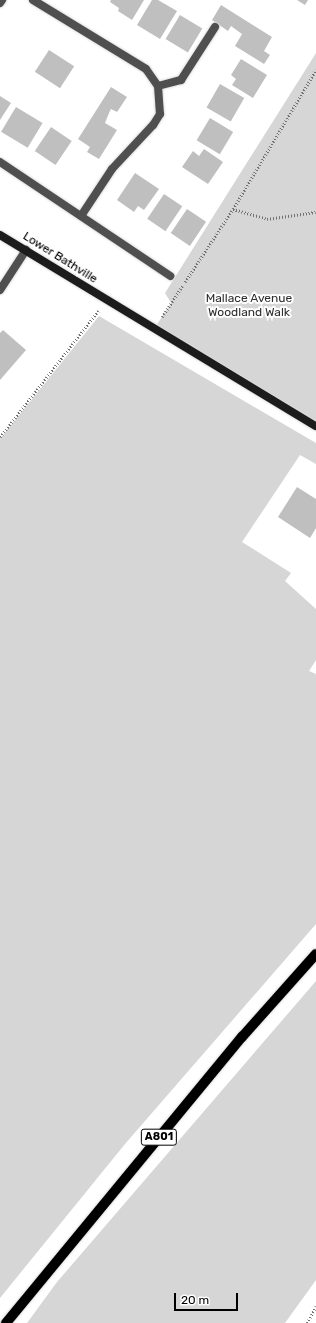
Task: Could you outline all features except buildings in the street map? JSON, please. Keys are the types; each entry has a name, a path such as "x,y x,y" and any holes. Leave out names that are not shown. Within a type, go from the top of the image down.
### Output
{"main road":[{"name":"Lower Bathville","path":"0,235 106,301 316,426"},
{"name":"A801","path":"6,1323 242,1037 316,954"}],"street":[{"path":"33,0 146,69 158,86 160,114 153,125 112,169 81,216"},
{"path":"158,86 181,80 214,27"},
{"path":"0,162 170,276"},
{"path":"0,290 26,250"}],"path":[{"path":"154,329 233,209 316,70"},
{"path":"233,209 267,219 316,212"},
{"path":"0,437 106,301"},
{"path":"307,1323 316,1306"}],"green space":[{"name":"Mallace Avenue Woodland Walk","path":"316,53 316,425 154,329 171,303 165,293"},
{"path":"99,316 316,443 316,464 300,455 242,542 291,573 285,581 316,609 316,660 309,671 316,674 316,924 125,1144 0,1298 0,439"},
{"path":"316,981 316,1280 285,1323 27,1323 57,1282"}]}
